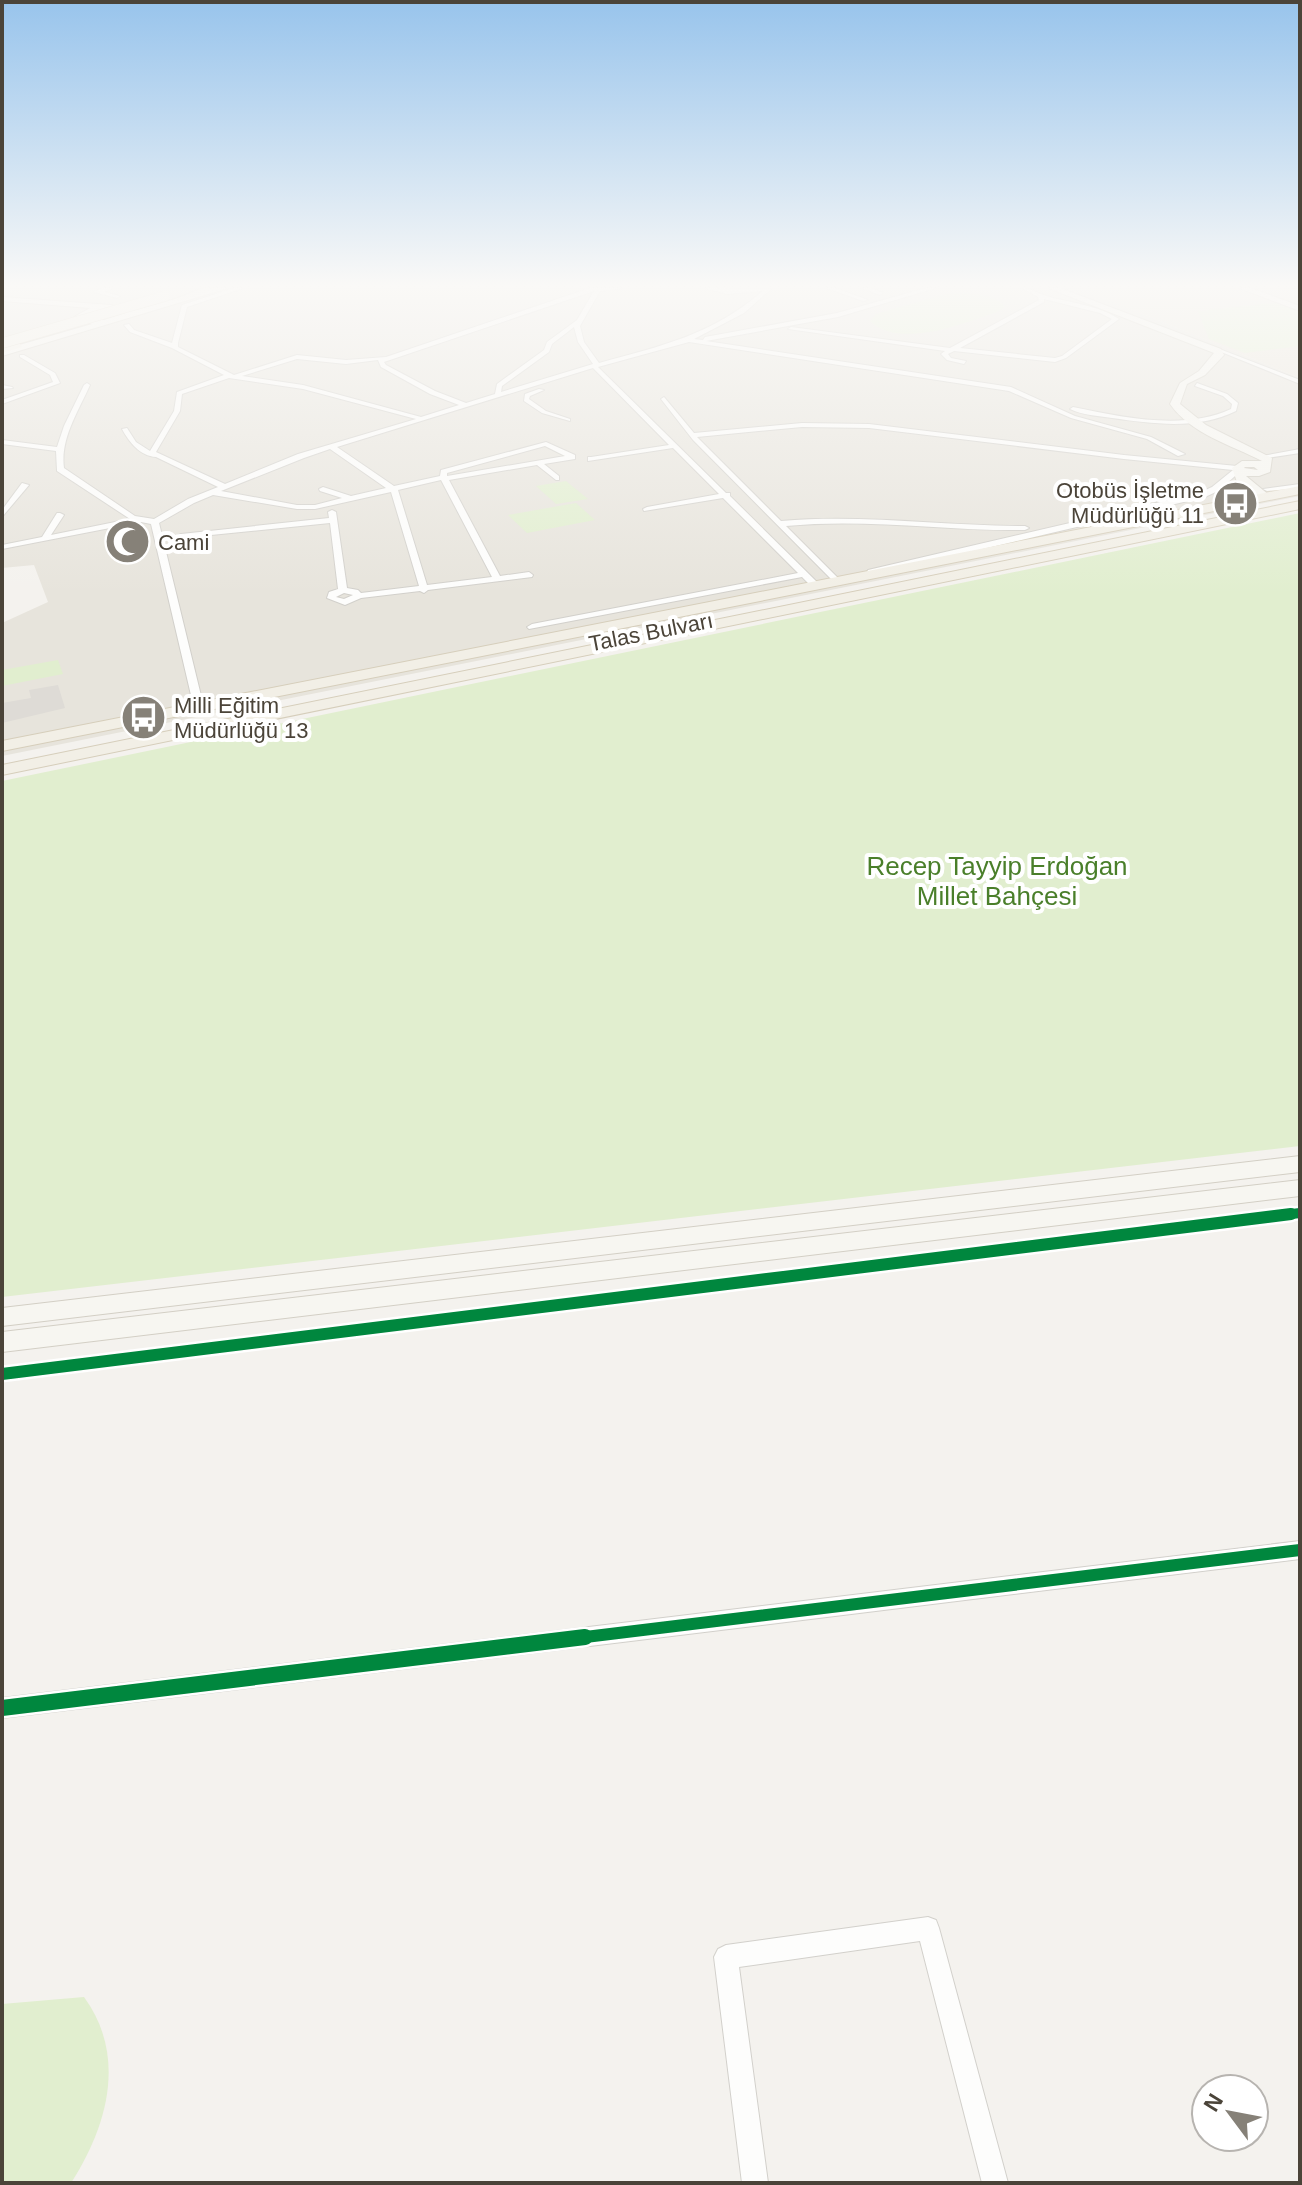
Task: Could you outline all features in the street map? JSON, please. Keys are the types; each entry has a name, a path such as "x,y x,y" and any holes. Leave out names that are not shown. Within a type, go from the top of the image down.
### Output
{"main road":[{"name":"Talas Bulvarı","path":"2,746 1300,488"},
{"name":"Talas Bulvarı","path":"2,763 1300,503"},
{"path":"2,770 1300,503"}],"street":[{"path":"2,402 37,390"},
{"path":"85,390 58,462 63,472 139,520"},
{"path":"153,456 153,448 177,411 179,393 188,390"},
{"path":"314,390 420,418"},
{"path":"425,390 464,405"},
{"path":"498,390 498,394"},
{"path":"2,547 139,520 155,522 212,492 330,446 513,390"},
{"path":"543,390 526,397 538,409 568,420"},
{"path":"619,390 816,586"},
{"path":"1013,390 1095,413 1191,422 1232,413 1236,406 1225,395 1205,390"},
{"path":"1187,390 1176,408 1191,422 1269,462 1263,483 1270,493"},
{"path":"664,399 692,435 837,582 912,560 1194,497 1209,492 1261,457 1300,451"},
{"path":"1038,399 1073,417 1149,438 1181,454"},
{"path":"692,435 791,426 869,426 1264,471"},
{"path":"125,429 133,443 153,456 224,487"},
{"path":"2,442 61,450"},
{"path":"212,492 297,507 330,504 443,478 572,457 546,444 444,472 443,478 498,580"},
{"path":"330,446 394,490 424,590"},
{"path":"591,459 674,446"},
{"path":"540,464 556,478"},
{"path":"1224,482 1242,470"},
{"path":"1242,470 1270,493"},
{"path":"2,515 25,485"},
{"path":"323,489 352,499"},
{"path":"647,509 727,495"},
{"path":"330,504 343,590"},
{"path":"44,540 60,515"},
{"path":"181,536 333,520"},
{"path":"779,524 830,520 983,529 1057,526"},
{"path":"155,522 199,708"},
{"path":"532,627 804,574"},
{"path":"359,596 343,590 332,594 331,598 345,602 359,596 529,575"},
{"path":"2,1317 1300,1164"},
{"path":"2,1342 1300,1188"},
{"path":"2,1374 1300,1213"},
{"path":"2,1708 1300,1550"},
{"path":"755,2183 726,1957 928,1928 995,2183"}],"shaded area":[{"path":"2,390 1300,390 1300,496 2,756 2,623 48,602 34,565 2,568"}],"green space":[{"path":"566,481 588,499 556,504 536,486"},
{"path":"576,503 595,520 527,533 508,515"},
{"name":"Recep Tayyip Erdoğan Millet Bahçesi","path":"1300,513 1300,1146 2,1297 2,781"},
{"path":"58,660 63,674 2,686 2,670"},
{"path":"84,1997 97,2020 109,2066 108,2090 95,2138 71,2183 2,2183 2,2004"}],"building":[{"path":"58,685 65,708 2,723 2,703 31,698 29,690"}],"cycle path":[{"path":"2,1374 1300,1213"},
{"path":"2,1708 1300,1550"}],"place":[{"name":"Otobüs İşletme Müdürlüğü 11","path":"1235,503"},
{"name":"Cami","path":"127,542"},
{"name":"Milli Eğitim Müdürlüğü 13","path":"143,718"}]}
